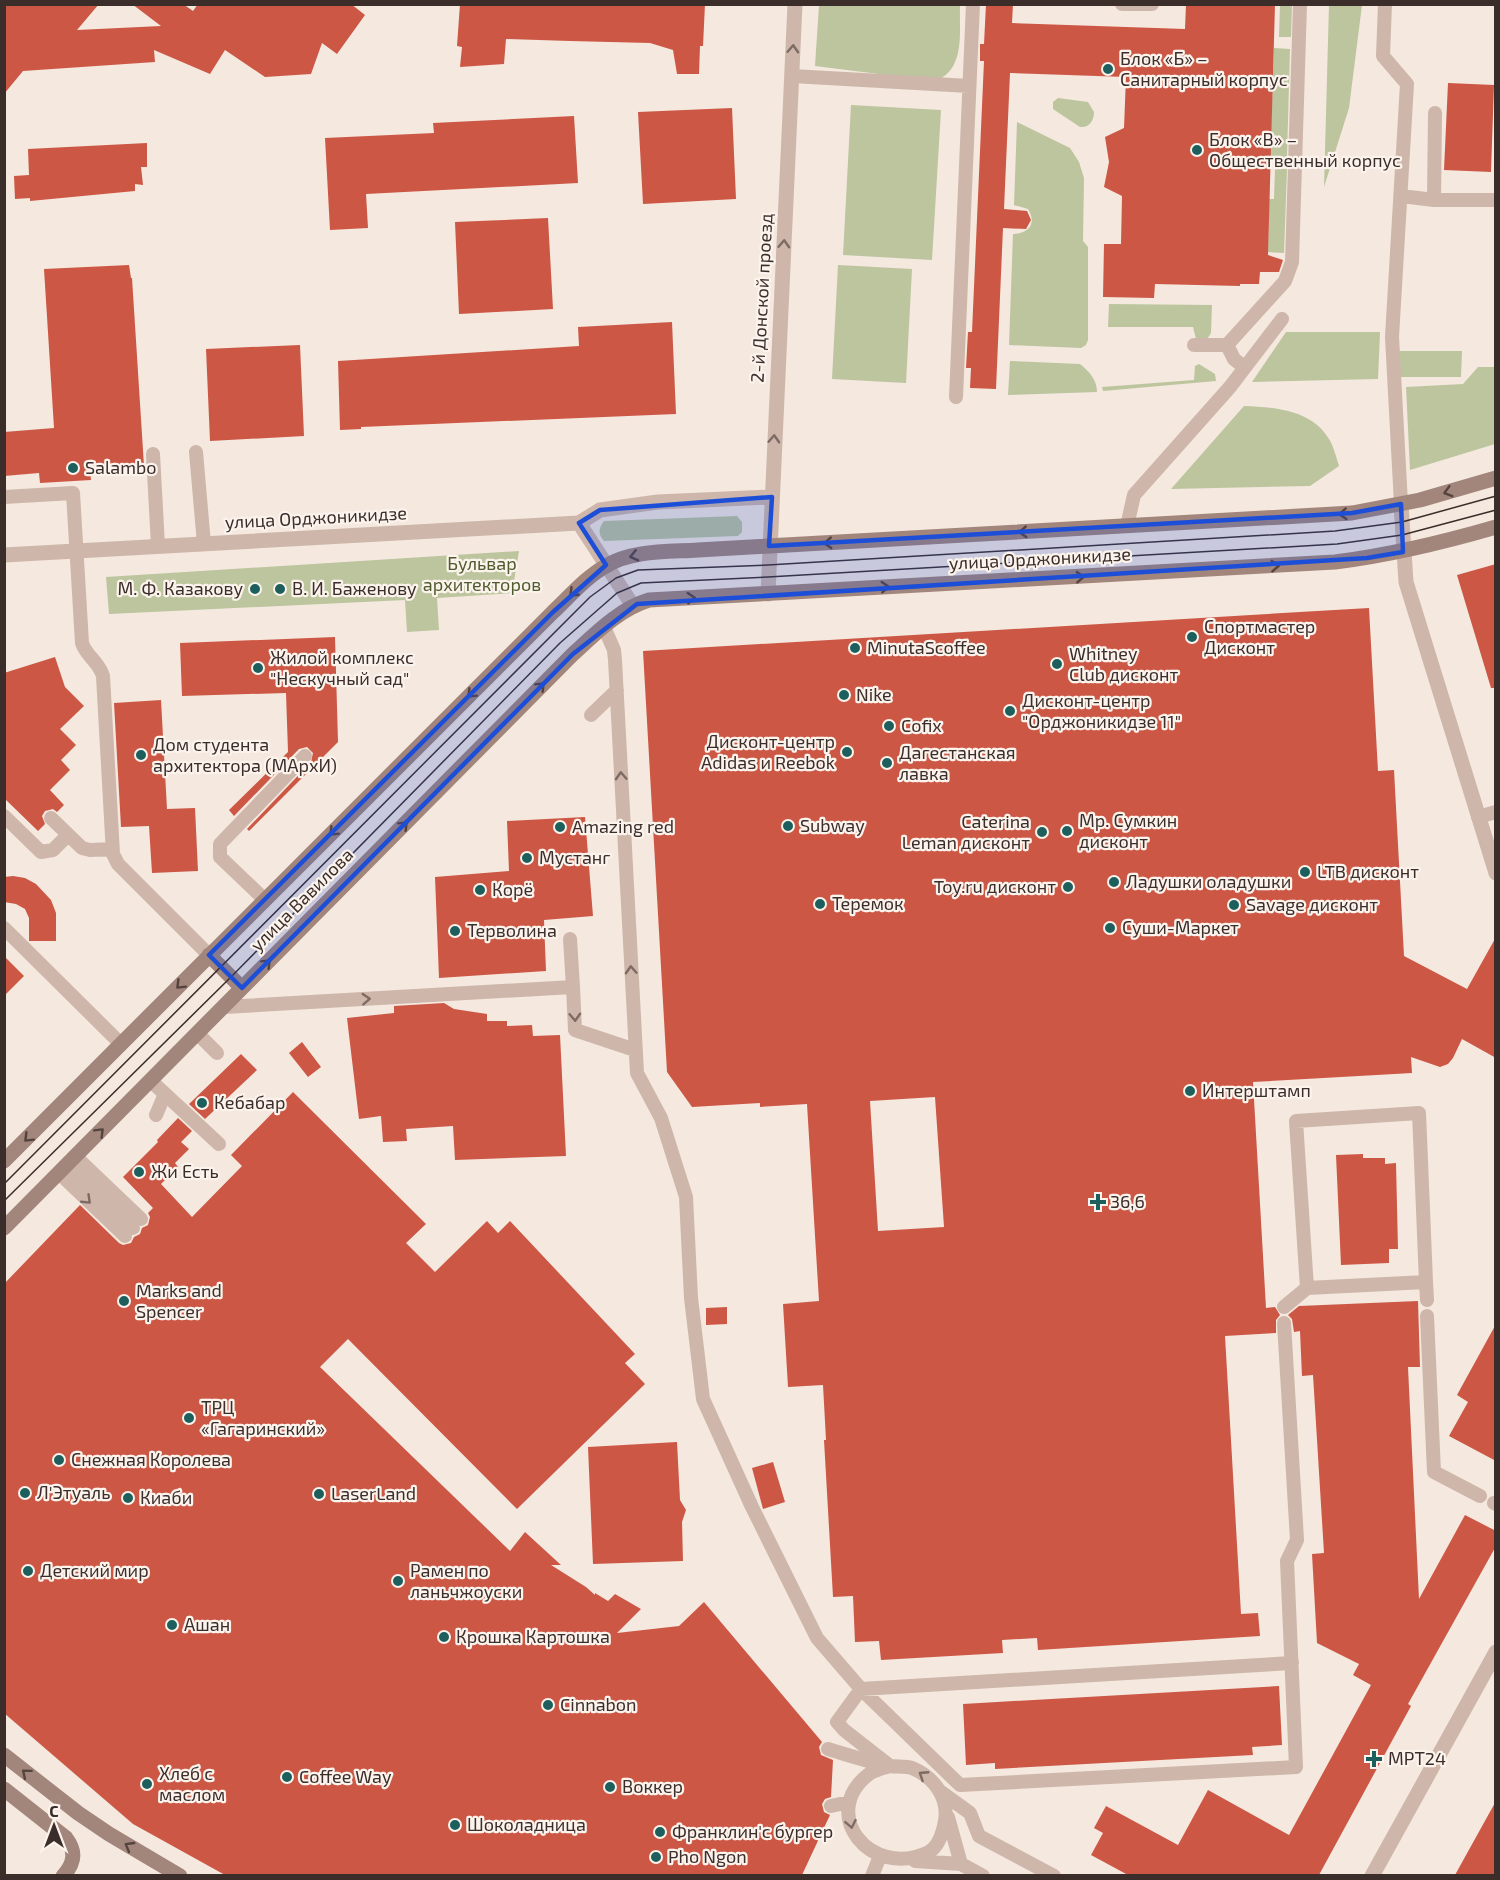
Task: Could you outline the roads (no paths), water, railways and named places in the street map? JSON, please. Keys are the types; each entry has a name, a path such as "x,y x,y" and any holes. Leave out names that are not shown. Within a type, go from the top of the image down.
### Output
{"main road":[{"name":"улица Орджоникидзе","path":"606,565 640,554 1352,513 1401,504 1496,478"},
{"name":"улица Орджоникидзе","path":"633,606 649,600 1335,562 1436,545 1496,527"},
{"name":"улица Вавилова","path":"4,1161 587,578 606,565"},
{"name":"улица Вавилова","path":"4,1228 573,654 633,606"},
{"path":"209,956 242,988"},
{"path":"4,1755 78,1813 109,1834 180,1875"},
{"path":"4,1789 72,1845 73,1863 63,1875"}],"street":[{"name":"2-й Донской проезд","path":"768,594 795,4"},
{"path":"633,606 579,523 600,510 612,508 658,502 772,497"},
{"path":"1401,504 1407,582 1496,873"},
{"name":"улица Орджоникидзе","path":"4,555 579,523"},
{"path":"1372,1875 1496,1652"}],"lane":[{"path":"956,397 973,4"},
{"path":"1122,4 1152,4"},
{"path":"1194,345 1227,345 1285,281 1292,262 1300,4"},
{"path":"1385,4 1383,56 1407,84 1392,337 1401,504"},
{"path":"792,76 969,86"},
{"path":"1434,200 1435,113"},
{"path":"1401,196 1434,200 1496,200"},
{"path":"1127,526 1134,495 1230,387 1282,319"},
{"path":"1227,345 1234,358 1244,367"},
{"path":"196,452 204,544"},
{"path":"153,454 158,546"},
{"path":"4,498 74,493 82,643 88,655 99,666 102,676 112,849 118,864 209,956"},
{"path":"604,627 614,650 617,690 637,1074 661,1118 686,1197 691,1298 703,1399 752,1507 817,1638 861,1689 960,1785 1296,1767 1287,1561 1297,1540 1284,1323"},
{"path":"591,716 617,690"},
{"path":"265,900 220,857 220,844 305,756"},
{"path":"1478,817 1496,812"},
{"path":"4,816 41,852 53,850 68,835"},
{"path":"51,818 85,850 112,849"},
{"path":"4,928 121,1044"},
{"path":"570,939 575,1030 636,1050"},
{"path":"224,1007 343,1004 573,987"},
{"path":"198,1034 217,1053"},
{"path":"151,1081 219,1144"},
{"path":"156,1116 165,1094"},
{"path":"1307,1288 1296,1121 1419,1113 1426,1300"},
{"path":"67,1165 133,1228 67,1165"},
{"path":"1284,1307 1307,1288 1426,1282"},
{"path":"1427,1316 1434,1472 1480,1496"},
{"path":"861,1689 1292,1663"},
{"path":"861,1689 837,1722 890,1766"},
{"path":"828,1749 890,1766 910,1767 928,1777 941,1792 970,1813 979,1836 1054,1875"},
{"path":"890,1766 870,1773 857,1785 849,1802 848,1825 859,1847 878,1861 897,1865 915,1862 961,1864 982,1875"},
{"path":"941,1792 961,1864"},
{"path":"831,1806 849,1802"},
{"path":"915,1862 932,1850 944,1833 947,1812"},
{"path":"872,1875 878,1861"}],"tram line":[{"path":"4,1184 590,597 616,578 638,570 768,565 1335,531 1402,522 1496,496"},
{"path":"4,1201 231,977 560,643 617,593 641,583 1337,544 1402,535 1496,510"}],"place":[{"name":"Блок «Б» – Санитарный корпус","path":"1108,69"},
{"name":"Блок «В» – Общественный корпус","path":"1197,150"},
{"name":"Salambo","path":"73,468"},
{"name":"М. Ф. Казакову","path":"255,589"},
{"name":"В. И. Баженову","path":"280,589"},
{"name":"Спортмастер Дисконт","path":"1192,637"},
{"name":"MinutaScoffee","path":"855,648"},
{"name":"Whitney Club дисконт","path":"1057,664"},
{"name":"Жилой комплекс \"Нескучный сад\"","path":"258,668"},
{"name":"Nike","path":"844,695"},
{"name":"Дисконт-центр \"Орджоникидзе 11\"","path":"1010,711"},
{"name":"Cofix","path":"889,726"},
{"name":"Дисконт-центр Adidas и Reebok","path":"847,752"},
{"name":"Дом студента архитектора (МАрхИ)","path":"141,755"},
{"name":"Дагестанская лавка","path":"887,763"},
{"name":"Subway","path":"788,826"},
{"name":"Amazing red","path":"560,827"},
{"name":"Мр. Сумкин дисконт","path":"1067,831"},
{"name":"Caterina Leman дисконт","path":"1042,832"},
{"name":"Мустанг","path":"527,858"},
{"name":"LTB дисконт","path":"1305,872"},
{"name":"Ладушки оладушки","path":"1114,882"},
{"name":"Toy.ru дисконт","path":"1068,887"},
{"name":"Корё","path":"480,890"},
{"name":"Теремок","path":"820,904"},
{"name":"Savage дисконт","path":"1234,905"},
{"name":"Суши-Маркет","path":"1110,928"},
{"name":"Терволина","path":"455,931"},
{"name":"Интерштамп","path":"1190,1091"},
{"name":"Кебабар","path":"202,1103"},
{"name":"Жи Есть","path":"139,1172"},
{"name":"36,6","path":"1098,1202"},
{"name":"Marks and Spencer","path":"124,1301"},
{"name":"ТРЦ «Гагаринский»","path":"189,1418"},
{"name":"Снежная Королева","path":"59,1460"},
{"name":"Л'Этуаль","path":"25,1493"},
{"name":"LaserLand","path":"319,1494"},
{"name":"Киаби","path":"128,1498"},
{"name":"Детский мир","path":"28,1571"},
{"name":"Рамен по ланьчжоуски","path":"398,1581"},
{"name":"Ашан","path":"172,1625"},
{"name":"Крошка Картошка","path":"444,1637"},
{"name":"Cinnabon","path":"548,1705"},
{"name":"МРТ24","path":"1374,1759"},
{"name":"Coffee Way","path":"287,1777"},
{"name":"Хлеб с маслом","path":"147,1784"},
{"name":"Воккер","path":"610,1787"},
{"name":"Шоколадница","path":"455,1825"},
{"name":"Франклин'с бургер","path":"660,1832"},
{"name":"Pho Ngon","path":"656,1857"}],"park label":[{"name":"Бульвар архитекторов","path":"482,574"}]}
